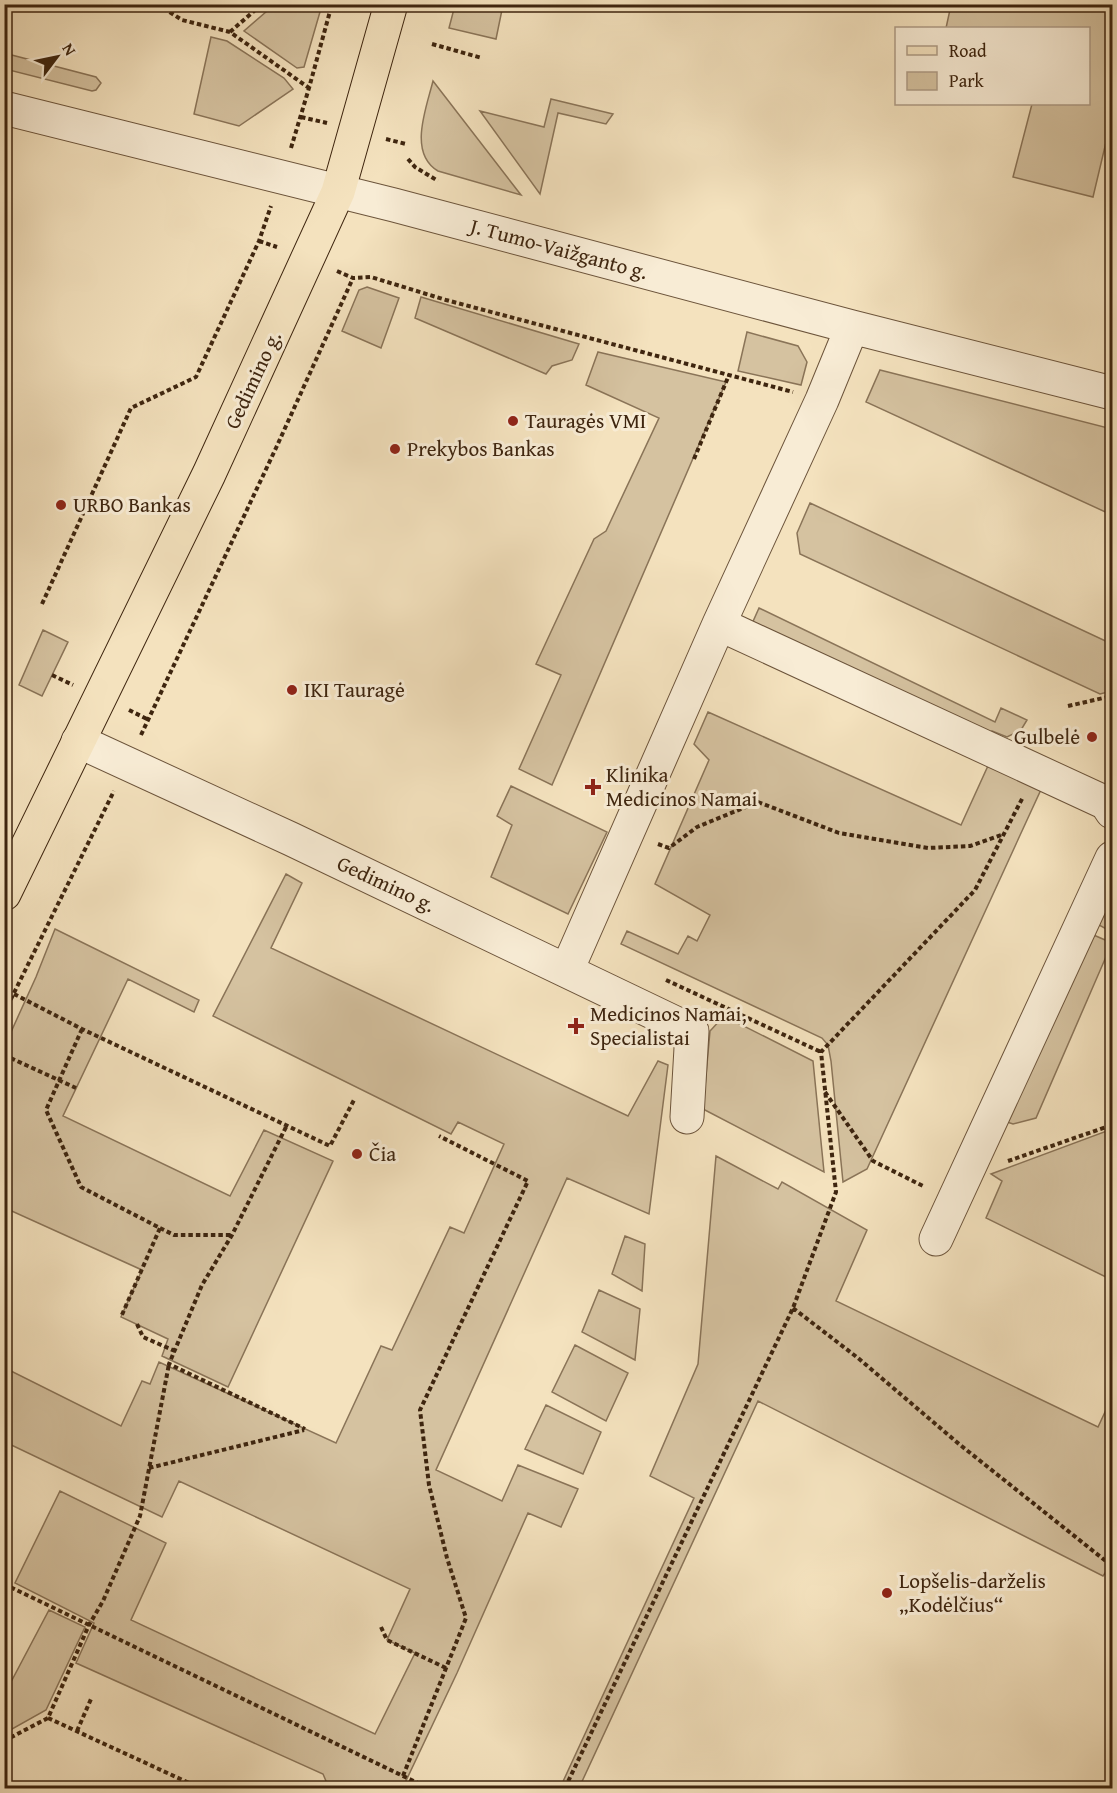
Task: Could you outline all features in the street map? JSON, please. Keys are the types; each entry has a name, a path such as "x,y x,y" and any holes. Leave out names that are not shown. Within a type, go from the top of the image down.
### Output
{"main road":[{"name":"Gedimino g.","path":"4,894 218,455 338,192 391,4"}],"street":[{"name":"J. Tumo-Vaižganto g.","path":"4,108 281,177 1113,393"},
{"path":"567,970 719,624 822,400 852,327"},
{"path":"719,624 1038,770 1106,803 1113,812"},
{"name":"Gedimino g.","path":"78,741 692,1031 687,1117"},
{"path":"936,1239 1113,858"}],"path":[{"path":"157,4 182,20 230,32 309,88"},
{"path":"230,32 262,4"},
{"path":"42,604 131,408 196,377 259,241 309,88 332,4"},
{"path":"432,44 482,58"},
{"path":"4,1013 127,764 353,278 371,277 446,300 822,400"},
{"path":"694,459 729,375"},
{"path":"1068,706 1113,696"},
{"path":"565,1788 793,1308 836,1192 821,1052 975,890 1002,834 1038,770"},
{"path":"628,834 669,848 697,827 758,802 838,833 928,848 970,846 1002,834"},
{"path":"14,994 82,1029 330,1146 355,1098"},
{"path":"82,1029 46,1110 81,1187 174,1235 232,1235"},
{"path":"4,1055 76,1088"},
{"path":"824,1092 873,1161 929,1189 1113,1125"},
{"path":"4,1742 48,1718 89,1625 103,1601 140,1516 169,1364 202,1285 232,1235 286,1127"},
{"path":"403,1776 466,1618 447,1558 429,1485 420,1410 528,1180 439,1136"},
{"path":"121,1317 160,1228"},
{"path":"793,1308 858,1358 959,1444 1113,1566"},
{"path":"136,1324 143,1337 175,1352"},
{"path":"149,1468 305,1429 169,1364"},
{"path":"4,1584 428,1788"},
{"path":"381,1627 387,1640 446,1668"},
{"path":"77,1731 91,1699"},
{"path":"48,1718 200,1788"}],"green space":[{"path":"274,5 322,5 304,67 297,68 244,31"},
{"path":"455,5 503,5 496,39 449,28"},
{"path":"951,5 1112,5 1112,117 1093,197 1013,177 1032,105 1090,105 1090,27 946,27"},
{"path":"211,37 227,41 284,78 293,89 239,126 194,114"},
{"path":"4,53 96,77 101,83 96,90 92,91 5,69"},
{"path":"433,81 521,195 438,171 429,163 421,142 424,117"},
{"path":"551,99 613,114 606,124 558,113 540,194 480,111 544,127"},
{"path":"367,287 399,298 381,348 342,331 359,290"},
{"path":"421,297 579,344 572,360 552,366 546,374 415,318"},
{"path":"747,332 798,346 807,362 801,385 738,371"},
{"path":"598,352 726,382 552,785 519,769 561,675 536,664 594,539 606,531 659,418 586,385"},
{"path":"880,370 1112,429 1112,515 866,402"},
{"path":"810,503 1112,644 1112,691 1100,694 800,554 797,533"},
{"path":"759,608 995,722 1001,708 1027,720 1021,730 1007,737 992,731 989,739 751,626"},
{"path":"43,630 68,642 42,696 19,685"},
{"path":"708,712 961,825 992,757 1044,783 867,1169 843,1182 831,1061 828,1045 822,1038 621,944 627,931 678,954 688,936 697,941 710,915 655,884 709,760 694,744"},
{"path":"511,786 607,832 568,914 491,877 512,825 497,816"},
{"path":"286,874 302,883 271,948 628,1116 658,1061 668,1065 649,1214 567,1178 436,1470 502,1501 518,1465 578,1489 561,1527 528,1513 404,1785 410,1788 329,1788 323,1774 76,1663 94,1623 15,1583 60,1491 166,1543 131,1620 375,1734 415,1653 387,1640 410,1589 179,1481 162,1517 5,1442 5,1368 121,1426 142,1381 150,1384 159,1362 336,1443 381,1346 392,1350 450,1227 464,1233 504,1144 458,1122 451,1134 213,1016"},
{"path":"1112,891 1112,932 1097,924"},
{"path":"55,929 199,1000 194,1012 128,979 63,1116 230,1196 264,1130 333,1161 228,1387 162,1356 168,1339 121,1317 142,1270 5,1208 5,1037 7,1031 11,1032"},
{"path":"1089,933 1112,943 1036,1118 1013,1124 1004,1121"},
{"path":"724,1016 813,1061 824,1172 703,1109 710,1031"},
{"path":"1112,1129 1112,1280 986,1218 1002,1181 991,1174"},
{"path":"716,1156 778,1189 782,1182 867,1230 836,1301 1098,1427 1112,1397 1112,1563 1103,1576 758,1401 579,1788 560,1788 694,1498 650,1476 698,1364"},
{"path":"625,1236 645,1244 642,1291 612,1274"},
{"path":"599,1290 640,1309 635,1360 582,1332"},
{"path":"575,1345 628,1373 606,1421 552,1392"},
{"path":"546,1405 601,1432 583,1474 525,1449"},
{"path":"49,1610 85,1627 46,1710 5,1733 5,1677 12,1680"}],"place":[{"name":"Tauragės VMI","path":"513,421"},
{"name":"Prekybos Bankas","path":"395,449"},
{"name":"URBO Bankas","path":"61,505"},
{"name":"IKI Tauragė","path":"292,690"},
{"name":"Gulbelė","path":"1092,737"},
{"name":"Klinika Medicinos Namai","path":"593,787"},
{"name":"Medicinos Namai, Specialistai","path":"576,1026"},
{"name":"Čia","path":"357,1154"},
{"name":"Lopšelis-darželis „Kodėlčius“","path":"887,1593"}]}
